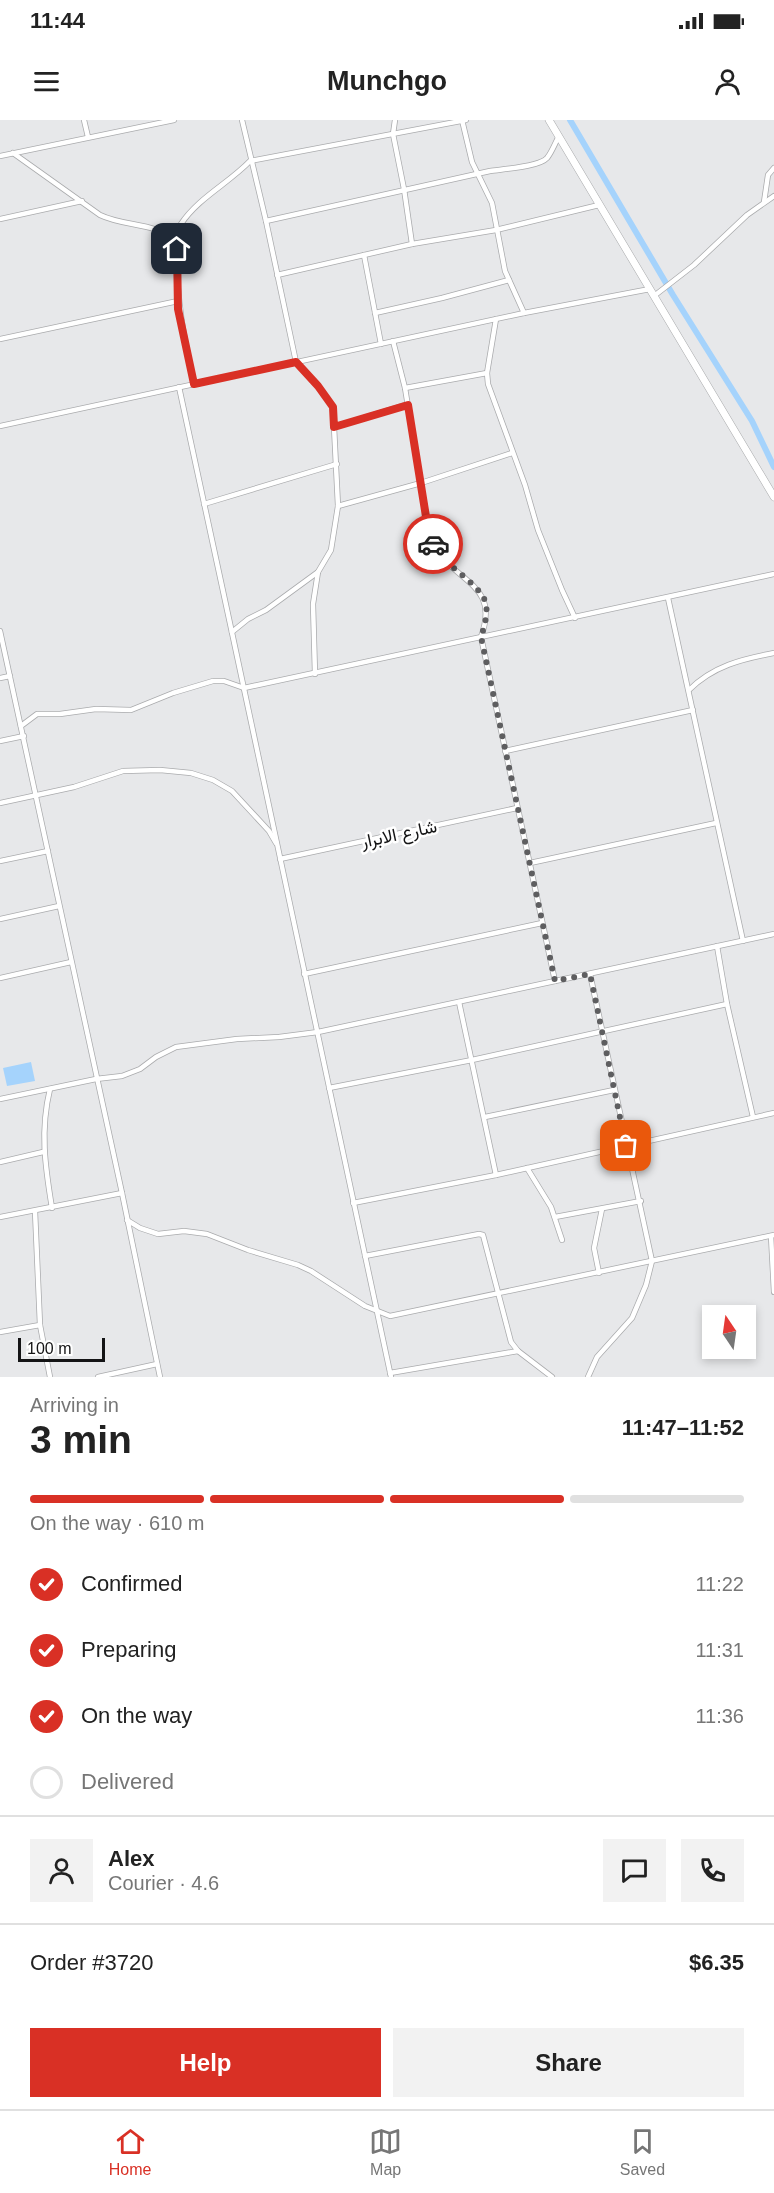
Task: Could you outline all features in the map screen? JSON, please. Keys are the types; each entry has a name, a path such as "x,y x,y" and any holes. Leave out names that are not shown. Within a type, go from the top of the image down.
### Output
{"street":[{"path":"84,120 88,137"},
{"path":"0,156 174,120"},
{"path":"242,120 296,362 333,407 338,506 331,550 318,572 313,604 315,674"},
{"path":"395,120 393,134 412,244"},
{"path":"194,384 178,301 177,241 180,226 192,210 250,161 464,120 472,162 492,203 496,230 509,280 524,313"},
{"path":"549,120 774,497"},
{"path":"266,221 490,171 534,166 547,158 558,136"},
{"path":"13,153 100,215 113,221 156,229 177,241"},
{"path":"764,202 768,175 774,168"},
{"path":"0,426 524,313 652,293 675,281 764,202 774,196"},
{"path":"0,219 82,201"},
{"path":"277,275 412,244 496,230 599,205"},
{"path":"364,255 381,344"},
{"path":"375,313 509,280"},
{"path":"0,339 178,301"},
{"path":"496,319 487,373 488,384 525,485 538,530 575,618"},
{"path":"393,341 405,388 428,529 434,547 441,558 473,586 486,604 481,637 555,981"},
{"path":"405,388 487,373"},
{"path":"179,387 391,1375 518,1351"},
{"path":"334,427 408,405"},
{"path":"338,506 420,483 512,453"},
{"path":"204,504 337,464"},
{"path":"232,632 318,572"},
{"path":"21,726 37,714 60,714 96,709 131,710 173,693 213,681 224,681 244,688 774,574"},
{"path":"668,598 743,940"},
{"path":"0,631 160,1377"},
{"path":"689,690 705,676 720,668 738,661 774,653"},
{"path":"0,678 10,676"},
{"path":"506,751 693,710"},
{"path":"0,741 24,736"},
{"path":"0,803 74,787 123,771 160,770 191,773 213,780 232,791 269,831 278,845"},
{"name":"شارع الابرار","path":"280,860 517,808"},
{"path":"530,863 716,823"},
{"path":"0,861 48,851"},
{"path":"0,919 59,906"},
{"path":"304,974 542,923"},
{"path":"0,1099 96,1079 122,1076 140,1069 156,1057 176,1047 237,1038 279,1037 318,1032 774,934"},
{"path":"717,946 727,1005 753,1117"},
{"path":"0,978 71,962"},
{"path":"588,1377 597,1357 632,1318 646,1285 652,1261 641,1201 626,1146 590,974"},
{"path":"459,1002 496,1175"},
{"path":"329,1088 727,1005"},
{"path":"50,1089 45,1109 43,1152 52,1208"},
{"path":"485,1117 614,1090"},
{"path":"353,1203 496,1175 774,1113"},
{"path":"0,1162 43,1152"},
{"path":"527,1168 555,1218 562,1240"},
{"path":"0,1217 122,1193"},
{"path":"555,1218 641,1201"},
{"path":"599,1272 594,1248 602,1209"},
{"path":"35,1211 40,1324 50,1377"},
{"path":"126,1220 158,1234 184,1231 207,1234 248,1250 298,1265 359,1302 390,1316 772,1235 774,1292"},
{"path":"365,1256 483,1234 511,1342 518,1351 552,1377"},
{"path":"0,1332 40,1324"},
{"path":"98,1377 157,1364"}],"water":[{"path":"31,1062 35,1081 7,1086 3,1068"}],"waterway":[{"path":"570,120 673,295 752,421 774,467"}],"way so far":[{"path":"433,544 441,558 473,586 486,604 481,637 555,981 590,974 626,1146"}],"route":[{"path":"177,249 178,309 194,384 296,362 333,407 334,427 408,405 428,529 433,544"}]}
